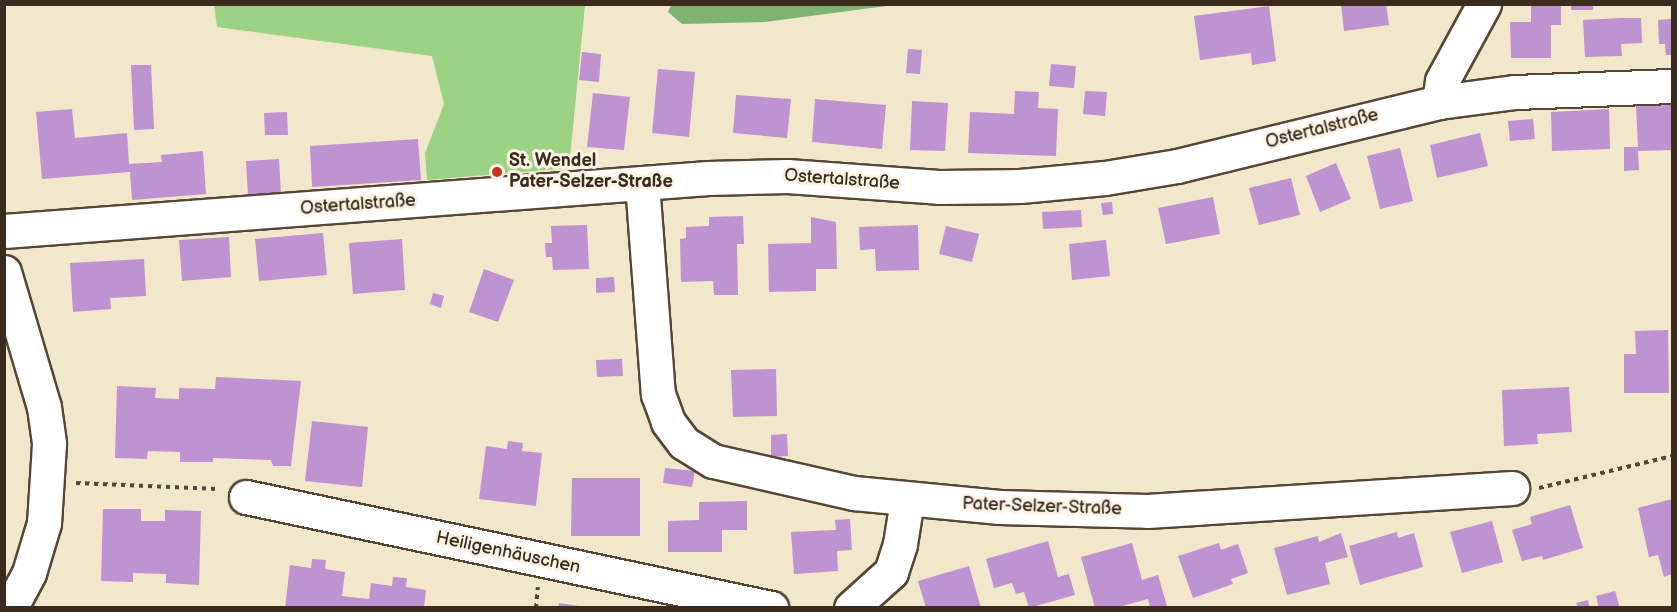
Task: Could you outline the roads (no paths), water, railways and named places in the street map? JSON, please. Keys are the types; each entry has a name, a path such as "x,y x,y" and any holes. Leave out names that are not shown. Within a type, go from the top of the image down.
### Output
{"street":[{"path":"1439,102 1446,72 1484,4"},
{"name":"Ostertalstraße","path":"4,231 642,183 787,176 939,187 1020,186 1105,178 1178,166 1439,102 1515,92 1672,86"},
{"name":"Pater-Selzer-Straße","path":"642,183 658,394 668,422 684,443 713,461 765,475 907,500 1147,511 1512,488"},
{"path":"4,272 44,406 49,479 44,523 29,573 10,608"},
{"name":"Heiligenhäuschen","path":"246,497 771,608"},
{"path":"851,608 891,572 900,544 907,500"}],"place":[{"name":"St. Wendel Pater-Selzer-Straße","path":"497,172"}]}
